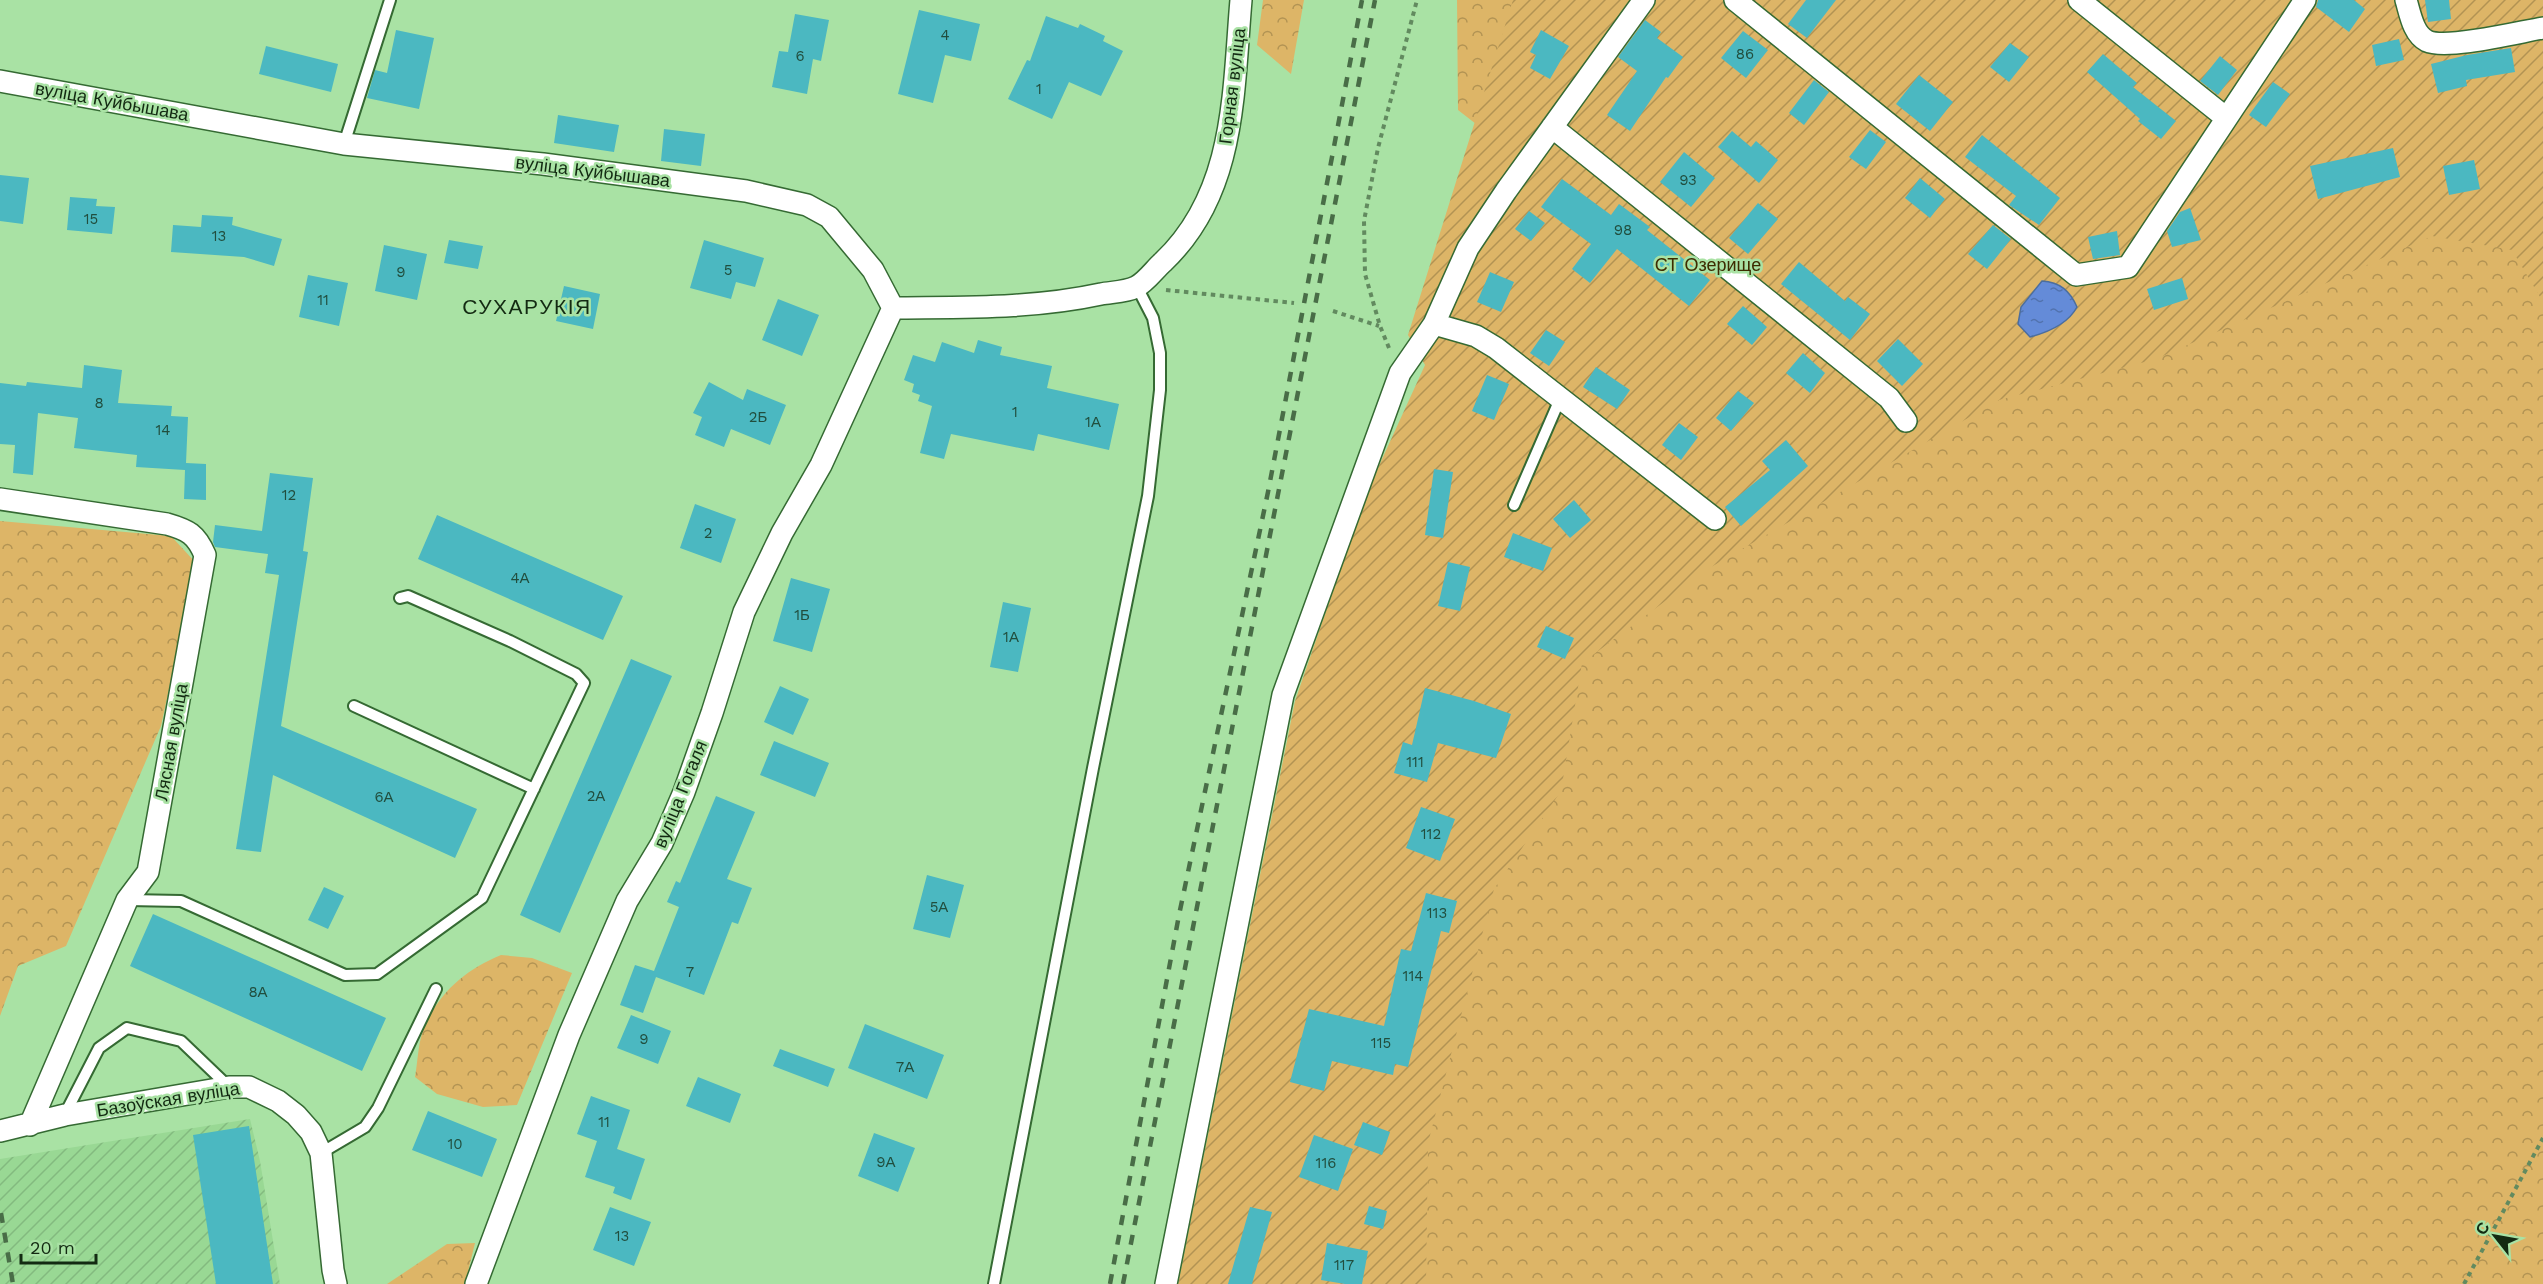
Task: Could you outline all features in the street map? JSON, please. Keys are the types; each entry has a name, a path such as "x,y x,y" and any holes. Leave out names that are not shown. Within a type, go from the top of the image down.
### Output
{"street":[{"name":"Горная вуліца","path":"1137,287 1176,250 1199,218 1213,186 1229,135 1241,0"},
{"path":"1166,1284 1283,695 1400,373 1434,324 1468,248 1506,190 1644,0"},
{"path":"1736,0 2076,275 2127,267 2305,0"},
{"path":"2079,0 2225,117"},
{"path":"2406,0 2416,30 2427,40 2448,44 2543,28"},
{"name":"вуліца Куйбышава","path":"0,81 344,144 543,164 746,191 807,206 829,217 873,270 893,308"},
{"path":"1552,127 1889,398 1906,421"},
{"path":"893,308 1026,306 1085,298 1137,287"},
{"name":"вуліца Гогаля","path":"476,1284 569,1035 627,901 662,843 684,792 744,612 782,533 821,465 893,308"},
{"path":"1434,324 1476,336 1496,348 1715,519"},
{"name":"Лясная вуліца","path":"0,499 188,530 200,543 205,555 148,872 127,900 30,1125"},
{"name":"Базоўская вуліца","path":"0,1131 65,1115 229,1087 249,1087 278,1101 296,1115 310,1132 321,1153 336,1284"}],"lane":[{"path":"344,144 390,0"},
{"path":"994,1284 1093,768 1149,496 1160,390 1160,353 1153,318 1137,287"},
{"path":"1514,505 1560,399"},
{"path":"127,900 181,901 345,975 377,974 482,898 584,683 576,674 500,637 408,596 400,598"},
{"path":"354,706 534,789"},
{"path":"321,1153 365,1127 378,1108 436,989"},
{"path":"65,1115 99,1048 127,1028 181,1041 229,1087"}],"path":[{"path":"1400,373 1380,326 1365,273 1364,222 1378,148 1417,0"},
{"path":"1137,287 1294,303"},
{"path":"1333,311 1380,326"},
{"path":"2464,1284 2543,1138"}],"shaded area":[{"path":"250,1119 260,1161 280,1284 0,1284 0,1159"}],"green space":[{"path":"1263,0 1304,0 1291,74 1257,45"},
{"path":"1457,0 1527,0 1494,138 1458,110"},
{"name":"СТ Озерище","path":"1513,0 2543,0 2543,302 2512,250 2432,236 2156,359 1999,400 1711,567 1582,663 1561,791 1494,889 1428,1143 1426,1284 1178,1284 1295,701 1367,492 1425,365 1408,335"},
{"path":"2432,225 2518,238 2543,266 2543,1284 1413,1284 1415,1141 1484,884 1573,658 1705,555 1993,390"},
{"path":"0,521 171,536 196,563 161,726 66,946 18,966 0,1016"},
{"path":"501,955 532,958 572,973 517,1105 483,1107 437,1094 415,1077 423,1032 438,1002 466,974"},
{"path":"475,1243 465,1284 387,1284 447,1244"}],"water":[{"path":"2042,281 2064,288 2077,307 2069,318 2057,326 2030,337 2018,324 2021,307"}],"building":[{"path":"1806,0 1836,0 1807,38 1788,24"},
{"path":"2318,0 2354,0 2365,9 2349,32 2316,7"},
{"path":"2425,0 2449,0 2451,19 2428,22"},
{"path":"919,10 980,24 971,61 945,55 933,103 898,94"},
{"path":"795,14 829,20 821,61 813,59 807,94 772,87 779,51 788,52"},
{"path":"1046,16 1078,28 1080,24 1105,36 1103,41 1123,51 1101,96 1069,82 1052,119 1008,99 1027,60 1030,61"},
{"path":"1645,20 1661,32 1657,38 1683,57 1668,78 1666,77 1630,131 1607,115 1637,71 1618,57"},
{"path":"396,30 434,38 419,109 367,98 375,70 387,73"},
{"path":"1541,30 1569,46 1550,79 1530,68 1536,55 1530,52"},
{"path":"1743,31 1768,50 1746,78 1721,58"},
{"path":"2399,39 2404,60 2376,66 2372,45"},
{"path":"2010,43 2029,57 2009,82 1990,67"},
{"path":"266,46 338,64 331,92 259,74"},
{"path":"2511,48 2515,72 2466,80 2467,86 2438,93 2431,64"},
{"path":"2103,54 2137,83 2133,87 2176,121 2161,139 2138,121 2140,119 2087,72"},
{"path":"2220,56 2237,70 2218,95 2200,81"},
{"path":"1919,75 1953,102 1930,131 1896,104"},
{"path":"1814,80 1829,92 1804,125 1789,113"},
{"path":"2273,82 2290,94 2266,127 2249,115"},
{"path":"558,115 619,125 614,152 554,143"},
{"path":"664,129 705,134 701,166 661,161"},
{"path":"1870,130 1886,142 1866,169 1849,157"},
{"path":"1732,131 1751,147 1756,141 1778,160 1759,183 1718,147"},
{"path":"1982,135 2060,198 2039,225 2009,205 2016,196 1965,157"},
{"path":"2393,148 2400,177 2318,199 2310,166"},
{"path":"1684,152 1715,178 1691,207 1660,182"},
{"path":"2474,160 2480,189 2449,195 2443,166"},
{"path":"0,175 29,178 23,224 0,221"},
{"path":"1920,178 1945,199 1930,218 1905,198"},
{"path":"1562,179 1611,215 1619,204 1650,227 1647,230 1710,280 1689,306 1617,249 1590,283 1572,269 1591,244 1541,207"},
{"path":"70,197 97,199 96,206 115,207 112,234 67,230"},
{"path":"1758,203 1778,219 1748,254 1729,238"},
{"path":"2190,208 2201,240 2172,247 2167,231 2180,212"},
{"path":"1529,211 1545,223 1531,241 1515,229"},
{"path":"202,215 233,217 232,225 282,239 274,266 244,257 171,252 173,225 201,227"},
{"path":"1993,225 2011,239 1987,269 1968,254"},
{"path":"2117,231 2120,255 2093,259 2088,237"},
{"path":"449,240 483,246 478,269 444,263"},
{"path":"704,240 764,258 755,287 736,282 731,299 690,288"},
{"path":"384,245 427,254 417,300 375,291"},
{"path":"1799,262 1845,301 1848,297 1870,314 1850,340 1781,284"},
{"path":"1490,272 1514,282 1501,312 1477,302"},
{"path":"308,275 348,283 339,326 299,317"},
{"path":"2182,278 2188,299 2154,310 2147,289"},
{"path":"564,286 600,294 593,329 556,321"},
{"path":"778,299 819,315 802,356 762,340"},
{"path":"1743,306 1767,327 1752,345 1727,324"},
{"path":"1546,330 1565,342 1549,366 1530,353"},
{"path":"1898,339 1923,364 1902,386 1877,361"},
{"path":"978,340 1002,347 1000,355 1052,366 1047,388 1119,404 1109,450 1038,434 1034,451 951,434 944,459 920,453 932,406 918,401 920,395 912,392 914,384 904,380 913,355 935,362 942,342 974,353"},
{"path":"1803,353 1825,373 1810,393 1786,373"},
{"path":"84,365 122,370 118,403 172,406 171,416 188,417 186,463 206,464 206,500 184,499 185,470 136,467 137,455 74,448 78,418 38,413 33,475 13,473 15,445 0,444 0,383 26,386 27,382 82,388"},
{"path":"1596,367 1630,390 1617,409 1583,387"},
{"path":"1487,375 1509,384 1494,420 1472,411"},
{"path":"709,382 743,400 747,389 786,405 770,445 731,429 724,447 695,435 702,417 693,413"},
{"path":"1738,391 1754,403 1731,431 1716,418"},
{"path":"1679,423 1698,437 1681,460 1662,445"},
{"path":"1786,440 1808,466 1741,526 1725,507 1770,470 1762,461"},
{"path":"1434,469 1453,472 1443,538 1425,535"},
{"path":"270,473 313,478 303,551 308,552 281,726 477,809 455,858 273,775 261,852 236,849 279,575 265,573 268,554 215,547 213,542 215,525 262,531"},
{"path":"1574,500 1591,520 1570,538 1553,519"},
{"path":"695,504 736,519 721,563 680,548"},
{"path":"437,515 623,596 603,640 418,559"},
{"path":"1513,533 1552,548 1543,571 1504,557"},
{"path":"1448,562 1470,567 1460,611 1438,606"},
{"path":"791,578 830,589 812,652 773,641"},
{"path":"1003,602 1031,608 1018,672 990,667"},
{"path":"1546,626 1574,638 1565,659 1537,647"},
{"path":"631,659 672,676 560,933 520,915"},
{"path":"780,686 809,699 793,735 764,722"},
{"path":"1425,688 1511,714 1496,758 1438,743 1427,782 1394,773 1403,742 1412,745"},
{"path":"774,741 829,763 815,797 760,775"},
{"path":"716,796 755,812 727,879 752,888 738,924 732,922 704,995 656,977 643,1013 620,1005 635,965 654,971 679,907 667,902 676,881 680,883"},
{"path":"1421,807 1455,819 1440,861 1406,848"},
{"path":"927,875 964,885 950,938 913,929"},
{"path":"324,887 344,896 328,929 308,920"},
{"path":"1426,893 1457,901 1449,933 1441,931 1408,1067 1395,1064 1393,1075 1332,1061 1324,1091 1290,1082 1309,1009 1384,1026 1401,949 1411,951"},
{"path":"153,914 386,1018 362,1071 130,966"},
{"path":"631,1015 671,1031 658,1064 617,1048"},
{"path":"865,1024 944,1055 927,1099 848,1068"},
{"path":"780,1049 835,1069 828,1087 773,1066"},
{"path":"698,1077 741,1094 730,1123 686,1106"},
{"path":"591,1096 630,1110 617,1149 645,1159 631,1200 613,1193 615,1187 585,1177 597,1141 577,1134"},
{"path":"428,1111 497,1139 482,1177 412,1150"},
{"path":"1363,1122 1390,1132 1382,1155 1354,1145"},
{"path":"249,1126 273,1284 216,1284 193,1135"},
{"path":"874,1133 915,1148 898,1192 858,1176"},
{"path":"1314,1135 1353,1149 1338,1191 1299,1177"},
{"path":"1369,1206 1387,1211 1383,1229 1364,1224"},
{"path":"610,1207 651,1222 634,1266 593,1250"},
{"path":"1250,1207 1272,1212 1252,1284 1228,1284"},
{"path":"1327,1243 1368,1251 1362,1284 1321,1280"}],"railway":[{"path":"1110,1284 1179,915 1268,492 1362,0"},
{"path":"1123,1284 1375,0"},
{"path":"1,1213 13,1284"}],"district":[{"name":"СУХАРУКІЯ","path":"527,306"}]}
